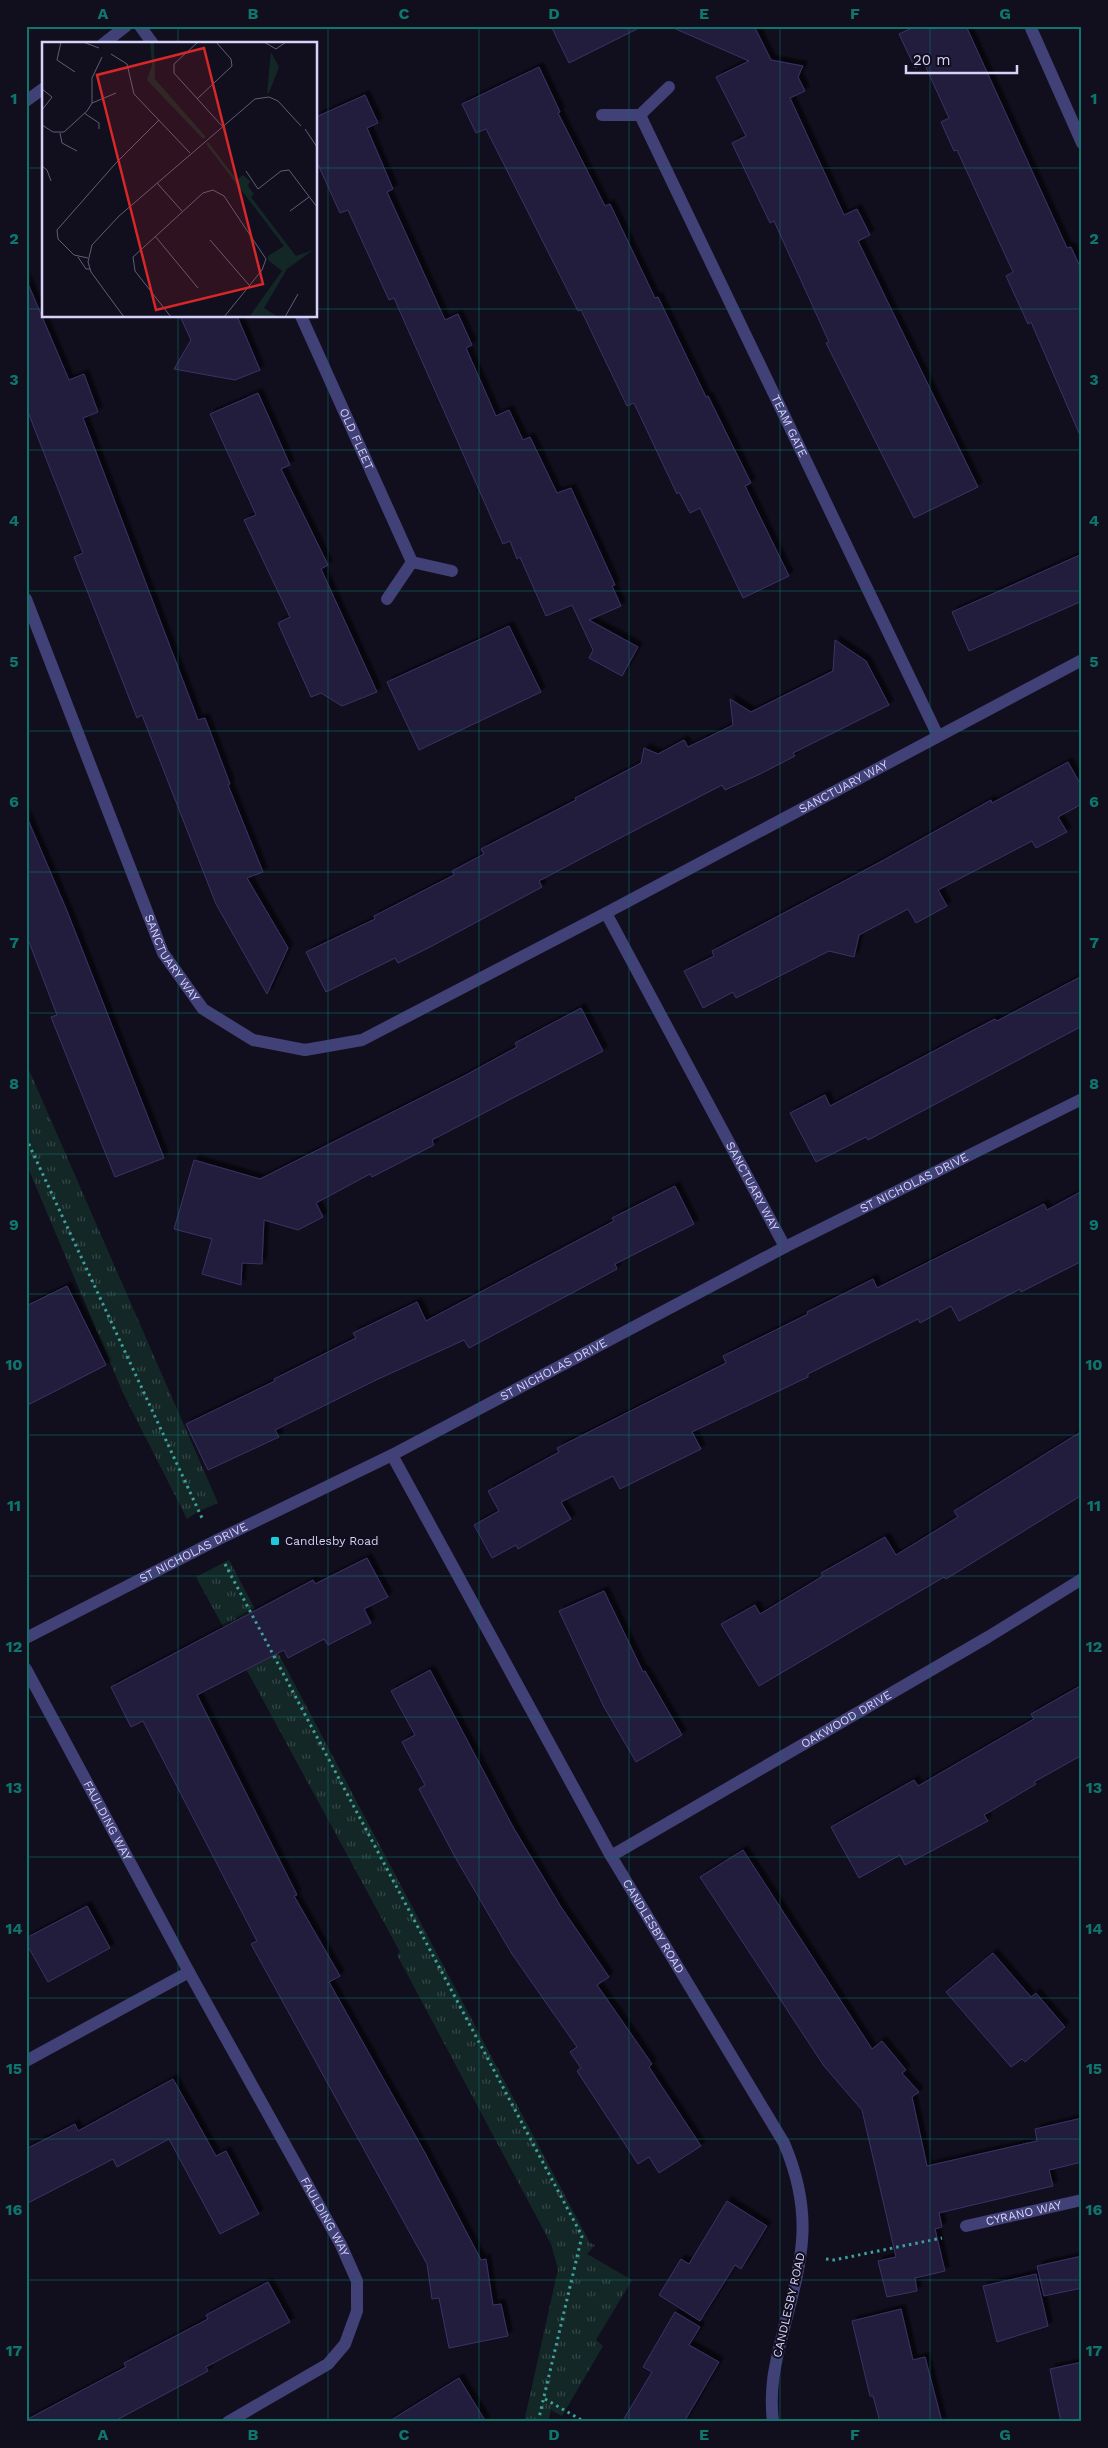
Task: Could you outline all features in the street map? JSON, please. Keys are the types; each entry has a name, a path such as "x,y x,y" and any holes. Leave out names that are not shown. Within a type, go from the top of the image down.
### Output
{"street":[{"path":"106,42 126,26"},
{"path":"140,26 152,42"},
{"path":"1030,26 1082,143"},
{"path":"602,115 640,115 669,87"},
{"path":"26,101 42,89"},
{"name":"TEAM GATE","path":"640,115 938,736"},
{"name":"OLD FLEET","path":"302,318 412,562"},
{"path":"387,599 412,562 452,571"},
{"name":"SANCTUARY WAY","path":"26,599 163,953 202,1009 253,1040 306,1050 362,1040 606,914 1082,660"},
{"name":"SANCTUARY WAY","path":"606,914 784,1246"},
{"name":"ST NICHOLAS DRIVE","path":"26,1638 213,1542 392,1454 784,1246 1082,1099"},
{"name":"CANDLESBY ROAD","path":"392,1454 611,1856 784,2143 794,2166 801,2192 804,2218 800,2258 770,2396 773,2422"},
{"name":"OAKWOOD DRIVE","path":"611,1856 988,1638 1082,1579"},
{"name":"FAULDING WAY","path":"26,1670 189,1972 342,2245 357,2281 357,2311 345,2344 328,2364 228,2422"},
{"path":"26,2061 189,1972"},
{"name":"CYRANO WAY","path":"966,2226 1082,2200"}],"path":[{"path":"26,1138 213,1542 582,2236 538,2422"},
{"path":"800,2258 834,2260 962,2234 966,2226"},
{"path":"544,2398 585,2422"}],"green space":[{"path":"26,1063 218,1503 199,1511 187,1519 123,1393 26,1163"},
{"path":"229,1560 590,2243 595,2245 587,2254 632,2280 596,2340 603,2346 562,2416 551,2410 548,2422 524,2422 558,2269 551,2244 397,1955 400,1952 196,1577"}],"building":[{"path":"551,26 643,26 569,63"},
{"path":"669,26 754,26 771,60 803,66 798,77 805,91 790,98 844,215 857,209 870,235 858,241 978,487 914,518 826,343 829,342 774,221 770,223 732,143 746,136 716,77 749,61"},
{"path":"916,26 966,26 1067,248 1071,247 1082,271 1082,440 1031,322 1028,324 1006,276 1013,272 957,150 954,151 941,122 949,118 924,63 915,68 899,34"},
{"path":"539,67 560,112 558,113 605,206 610,204 655,298 658,297 706,397 708,396 751,483 745,486 789,576 743,598 700,508 690,513 679,492 677,494 634,403 627,406 581,310 578,311 486,129 476,133 462,104"},
{"path":"365,95 378,123 367,128 393,189 387,192 445,320 458,314 472,345 466,348 496,416 509,410 523,440 530,437 557,493 571,488 615,585 612,586 621,606 589,620 638,647 622,676 589,658 593,650 572,605 546,616 520,557 517,559 510,541 503,544 394,298 389,300 348,210 340,213 318,164 318,116"},
{"path":"26,279 69,380 84,374 98,412 83,418 198,720 205,718 230,784 228,785 263,872 247,878 288,948 267,994 216,904 142,715 137,718 74,557 83,553 26,407"},
{"path":"181,318 238,318 260,370 235,380 174,369 191,340"},
{"path":"258,393 290,465 281,469 328,565 321,569 377,692 342,706 321,693 311,697 278,623 290,617 244,520 256,515 210,414"},
{"path":"1082,554 1082,601 969,651 952,612"},
{"path":"509,626 541,692 419,750 387,682"},
{"path":"835,640 866,661 889,705 793,753 795,756 760,774 725,790 722,785 622,837 539,881 542,887 430,947 398,963 395,958 326,992 306,952 375,919 374,916 454,875 452,871 484,854 481,849 576,800 575,798 641,763 644,748 658,754 684,740 688,747 733,725 730,699 751,712 833,671"},
{"path":"1068,762 1082,787 1082,804 1058,817 1067,832 1036,848 1032,841 938,890 947,906 916,923 908,909 859,935 854,957 829,951 736,998 733,992 703,1008 684,971 714,956 712,951 882,861 991,800 992,803"},
{"path":"26,815 67,911 164,1158 115,1177 51,1017 57,1015 26,934"},
{"path":"1082,976 1082,1026 868,1140 866,1137 816,1162 790,1113 825,1095 830,1106 995,1019 997,1021"},
{"path":"581,1008 603,1051 432,1140 434,1145 372,1177 370,1174 316,1203 323,1217 298,1230 264,1220 262,1264 242,1263 241,1285 202,1274 212,1239 174,1229 194,1160 260,1179 464,1076 517,1047 515,1043"},
{"path":"675,1186 694,1224 615,1264 617,1269 469,1348 464,1340 376,1380 275,1430 279,1437 208,1470 186,1424 275,1381 274,1379 356,1338 353,1333 417,1302 426,1321 614,1221 612,1218"},
{"path":"1082,1191 1082,1261 1021,1292 1020,1289 959,1321 951,1306 920,1323 918,1319 808,1374 808,1377 692,1432 701,1449 620,1489 613,1476 561,1502 571,1519 518,1549 516,1545 492,1558 474,1525 499,1511 488,1491 559,1452 557,1448 726,1363 723,1356 873,1279 877,1288 1044,1204 1047,1210"},
{"path":"67,1286 106,1365 26,1406 26,1306"},
{"path":"1082,1431 1082,1495 946,1579 944,1577 759,1686 721,1624 755,1605 760,1614 823,1576 821,1573 885,1537 896,1555 958,1517 954,1511"},
{"path":"367,1558 388,1597 364,1609 371,1623 328,1645 324,1639 288,1658 284,1650 197,1695 297,1895 294,1896 340,1976 329,1982 425,2153 481,2260 486,2259 493,2305 501,2304 508,2336 449,2348 439,2298 432,2299 427,2264 251,1944 257,1941 143,1721 131,1727 111,1687 313,1580 315,1584"},
{"path":"604,1591 643,1672 645,1671 682,1735 636,1762 604,1707 559,1611"},
{"path":"430,1670 513,1827 561,1907 609,1977 597,1985 652,2064 649,2067 701,2146 659,2173 649,2157 638,2164 577,2071 581,2068 570,2052 577,2047 512,1954 455,1857 419,1789 425,1785 402,1742 415,1735 391,1691"},
{"path":"1082,1685 1082,1755 1034,1782 1036,1784 984,1815 988,1821 905,1865 900,1855 859,1878 831,1827 914,1780 918,1786 1034,1719 1031,1714"},
{"path":"743,1850 872,2049 882,2041 906,2070 902,2073 919,2092 912,2097 927,2166 1037,2141 1035,2129 1082,2118 1082,2162 1049,2170 1053,2186 939,2213 942,2227 935,2229 945,2271 915,2278 917,2291 887,2297 878,2261 896,2257 862,2110 824,2066 700,1877"},
{"path":"87,1906 110,1948 48,1982 26,1943 26,1938"},
{"path":"993,1953 1031,1997 1036,1993 1065,2027 1025,2062 1022,2059 1011,2067 946,1992"},
{"path":"173,2079 216,2156 226,2151 259,2214 220,2234 169,2139 117,2167 113,2159 26,2204 26,2149 75,2124 78,2131"},
{"path":"727,2201 767,2226 741,2269 735,2265 700,2321 659,2295 681,2259 689,2264"},
{"path":"1082,2256 1082,2288 1044,2296 1037,2266"},
{"path":"1036,2274 1048,2326 997,2342 983,2286"},
{"path":"268,2282 290,2322 206,2367 208,2371 113,2422 26,2422 26,2420 126,2367 124,2363 208,2319 206,2315"},
{"path":"901,2309 913,2360 925,2357 942,2422 880,2422 873,2396 870,2396 852,2321"},
{"path":"675,2312 700,2327 689,2345 719,2362 684,2422 622,2422 652,2372 643,2367"},
{"path":"1082,2362 1082,2422 1061,2422 1050,2369"},
{"path":"459,2378 486,2422 388,2422"}],"place":[{"name":"Candlesby Road","path":"275,1541"}]}
